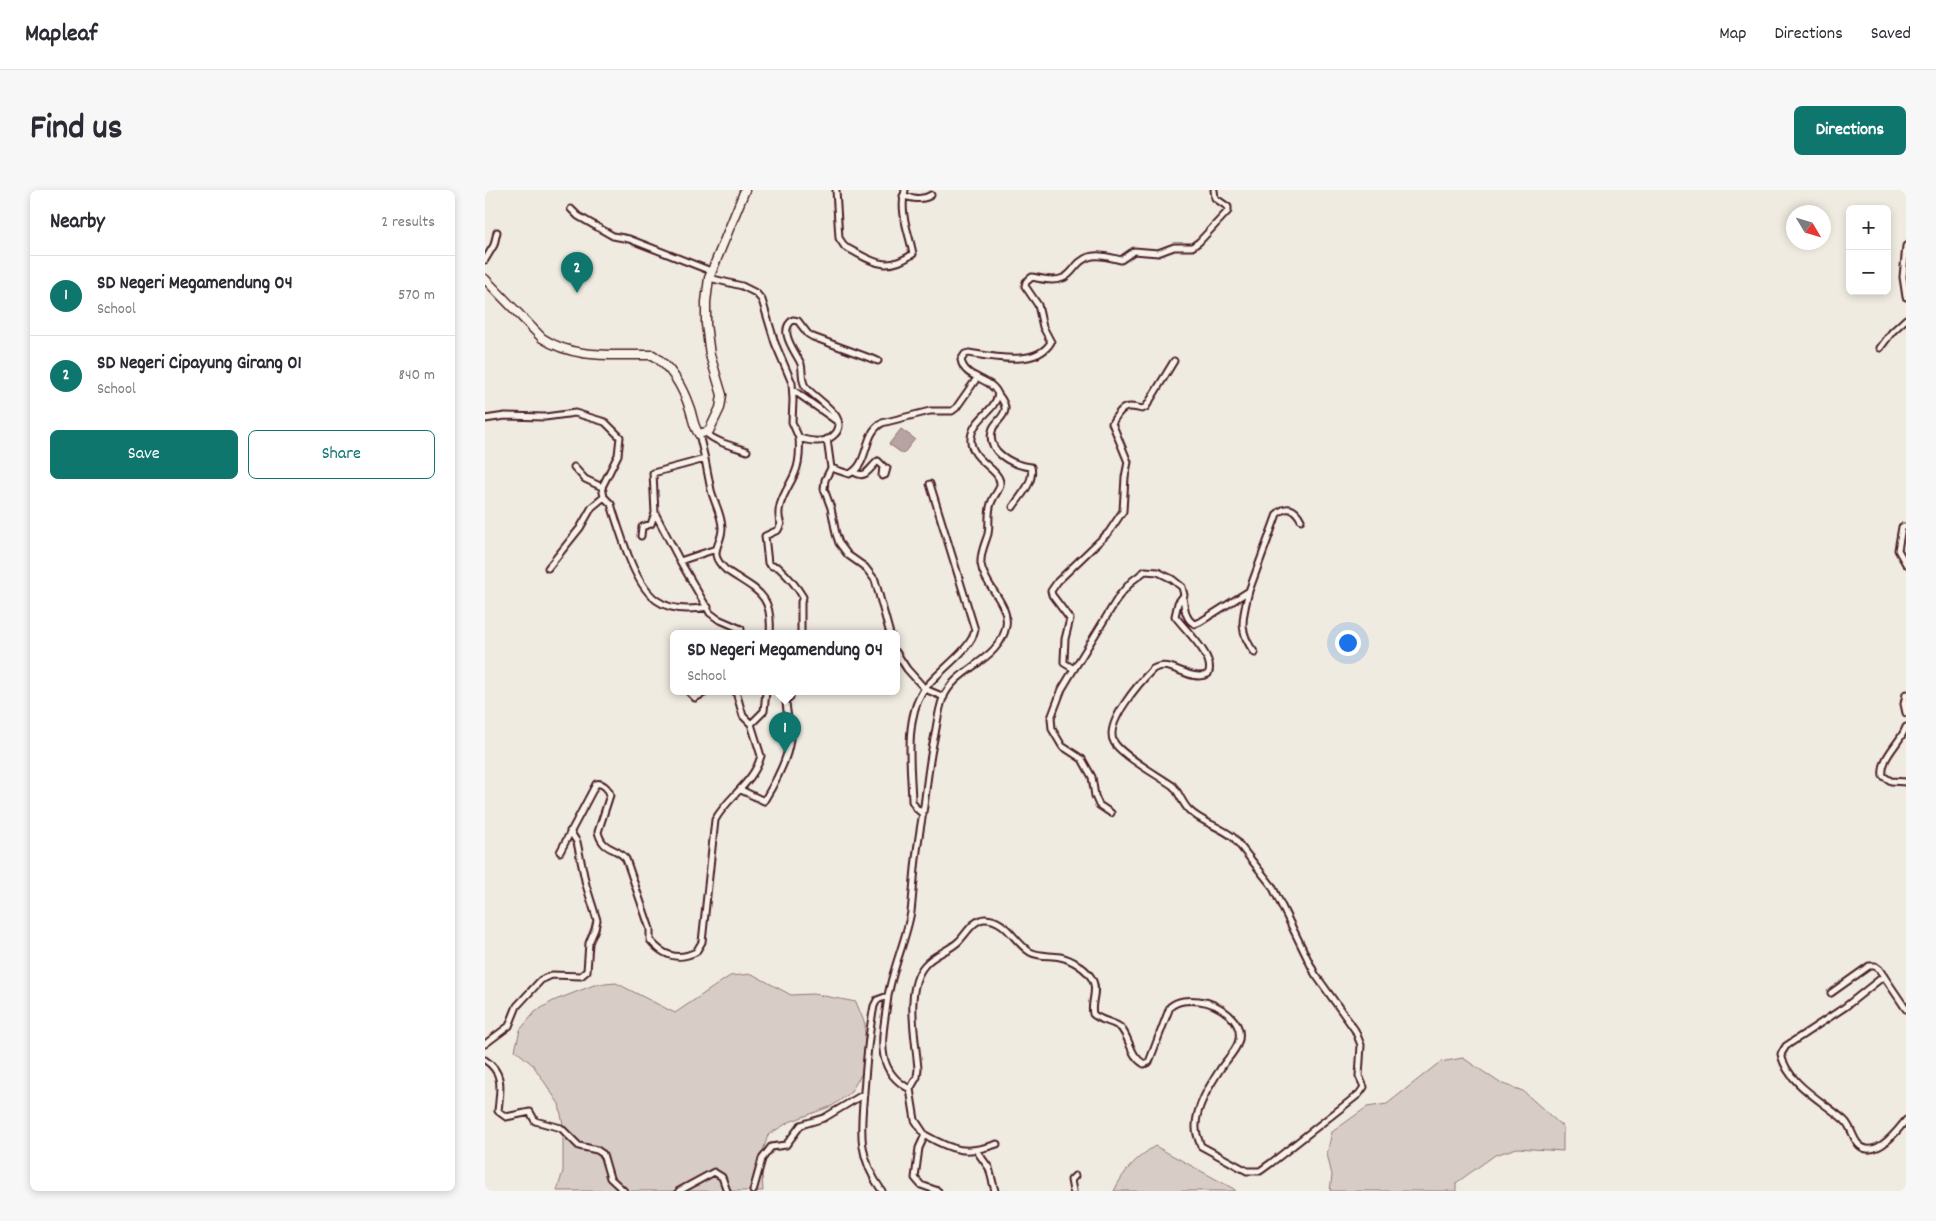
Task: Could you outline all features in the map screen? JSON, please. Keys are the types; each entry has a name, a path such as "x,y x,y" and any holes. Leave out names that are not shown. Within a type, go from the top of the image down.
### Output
{"street":[{"path":"702,434 709,431 715,420 722,395 710,355 706,324 710,275 745,190"},
{"path":"836,190 841,244 878,264 891,265 903,261 913,254 902,202 905,190"},
{"path":"1013,507 1031,481 1031,467 1019,466 1011,462 1002,456 991,444 990,438 994,425 1005,412 1004,403 995,388 988,381 977,378 969,373 961,360 965,354 1005,359 1041,354 1048,348 1051,342 1043,327 1038,305 1025,286 1029,278 1056,280 1065,278 1080,261 1095,256 1105,256 1121,260 1134,251 1158,253 1174,247 1192,247 1204,238 1228,211 1228,207 1215,198 1214,190"},
{"path":"903,196 919,199 931,195"},
{"path":"571,209 577,216 613,236 629,240 710,275 742,286 756,293 762,300 793,390 792,422 799,438 799,459 795,475 783,497 778,518 781,524 778,530 765,536 768,563 772,566 778,566 797,586 803,597 801,602 801,630"},
{"path":"485,260 495,244 497,232"},
{"path":"1906,246 1903,277 1906,297"},
{"path":"485,280 542,338 552,344 572,352 601,355 653,355 661,360 683,391 691,411 694,427 702,434 747,451"},
{"path":"1880,348 1892,332 1906,319"},
{"path":"799,438 819,441 827,439 835,433 839,422 836,415 804,385 802,367 789,342 787,328 790,322 793,320 798,321 813,338 878,361"},
{"path":"1074,669 1065,663 1064,660 1065,639 1070,619 1051,591 1058,581 1109,532 1121,515 1124,504 1125,477 1128,462 1112,423 1121,409 1130,406 1142,409 1146,407 1174,361"},
{"path":"854,472 860,464 876,426 930,411 951,411 956,408 977,378"},
{"path":"793,390 839,422"},
{"path":"910,1089 893,1078 886,1068 883,1047 888,996 911,912 916,858 931,753 944,697 949,688 994,650 1006,628 1005,611 988,584 981,559 987,535 990,508 1000,486 1000,481 977,456 971,443 971,437 977,421 993,406 998,394"},
{"path":"485,419 505,416 545,418 575,413 605,422 620,437 617,455 602,488 604,497 611,504 636,576 648,593 662,604 692,610 708,607"},
{"path":"702,434 711,491 722,528 716,549 720,565 765,597 769,607 770,630"},
{"path":"827,439 831,468 825,480 824,489 831,508 836,534 839,543 848,555 865,567 875,580 889,630"},
{"path":"641,536 642,528 651,524 655,513 653,473 705,460"},
{"path":"831,468 844,474 854,472 859,475 865,474 878,461 883,466 883,477 887,468"},
{"path":"575,467 585,479 602,488"},
{"path":"923,814 912,802 910,745 918,703 925,689 969,643 975,630 930,484"},
{"path":"548,568 580,528 592,507 604,497"},
{"path":"1255,653 1245,639 1243,632 1243,616 1249,591 1277,514 1283,509 1288,508 1293,510 1301,520"},
{"path":"655,513 680,561 715,618 741,628 741,630"},
{"path":"1906,526 1902,527 1898,550 1906,564"},
{"path":"680,561 716,549"},
{"path":"1111,813 1099,805 1095,796 1092,777 1082,759 1062,746 1052,729 1051,718 1062,689 1119,596 1132,581 1145,571 1158,572 1182,587 1187,617 1195,624 1249,591"},
{"path":"997,1144 976,1150 952,1149 925,1135 915,1120 910,1089 919,1069 913,1017 915,988 919,973 930,959 950,948 977,922 984,919 1001,924 1015,940 1032,953 1061,957 1085,971 1093,979 1095,989 1093,1014 1121,1029 1137,1060 1144,1064 1149,1062 1168,1012 1175,1003 1199,1001 1222,1010 1230,1017 1240,1030 1238,1045 1220,1069 1207,1092 1200,1108 1195,1128 1201,1146 1247,1171 1260,1171 1359,1094 1364,1087 1359,1076 1361,1045 1359,1038 1338,1004 1315,974 1272,886 1257,865 1234,838 1227,832 1209,824 1194,814 1187,808 1179,792 1173,786 1123,751 1111,737 1113,724 1125,703 1156,667 1175,668 1192,676 1201,677 1210,671 1200,647 1175,616 1178,603 1183,598"},
{"path":"900,658 925,689 944,697"},
{"path":"1906,694 1904,704 1906,713"},
{"path":"561,852 570,831 596,784 602,785 608,790 610,795 598,832 606,847 623,855 625,859 650,929 650,940 666,955 677,958 692,954 699,949 702,942 715,820 725,804 741,790 756,769 761,756 751,724 743,716 737,695"},
{"path":"751,724 764,711 766,695"},
{"path":"741,790 765,801 786,756 790,739 786,700 790,695"},
{"path":"1906,728 1885,761 1882,772 1883,776 1891,781 1906,782"},
{"path":"485,1044 509,1026 517,1006 541,980 553,975 581,976 587,971 589,943 597,920 585,885 577,842 570,831"},
{"path":"1831,992 1869,966 1877,967 1906,1009"},
{"path":"1884,976 1845,1007 1786,1046 1781,1054 1787,1068 1806,1091 1846,1120 1854,1138 1859,1146 1864,1149 1870,1150 1879,1146 1894,1134 1906,1120"},
{"path":"882,1191 871,1176 860,1123 866,1054 874,1006 877,1000 888,996"},
{"path":"485,1060 491,1064 501,1079 498,1110 506,1117 530,1112 535,1121 561,1128 579,1146 597,1150 603,1154 609,1178 624,1191"},
{"path":"753,1191 762,1159 771,1147 786,1145 801,1125 824,1118 864,1094"},
{"path":"925,1135 919,1148 915,1178 921,1185 938,1191"},
{"path":"976,1150 989,1168 995,1191"},
{"path":"679,1191 714,1172 722,1177 727,1191"},
{"path":"1073,1191 1071,1180 1075,1176"}],"shaded area":[{"path":"901,429 915,439 903,454 889,444"},
{"path":"752,974 791,995 813,994 856,1002 865,1024 864,1070 850,1093 832,1106 789,1122 768,1135 761,1157 763,1191 557,1191 563,1171 563,1125 559,1104 533,1065 515,1050 520,1030 535,1012 553,1001 594,985 616,983 675,1013 730,976"},
{"path":"1463,1058 1500,1083 1523,1091 1563,1127 1563,1151 1517,1148 1495,1155 1456,1183 1456,1191 1330,1191 1332,1175 1327,1154 1332,1132 1367,1107 1387,1104 1440,1062"},
{"path":"1155,1146 1236,1191 1114,1191 1131,1165"}],"place":[{"name":"SD Negeri Cipayung Girang 01","path":"577,293"},
{"name":"SD Negeri Megamendung 04","path":"785,753"}]}
